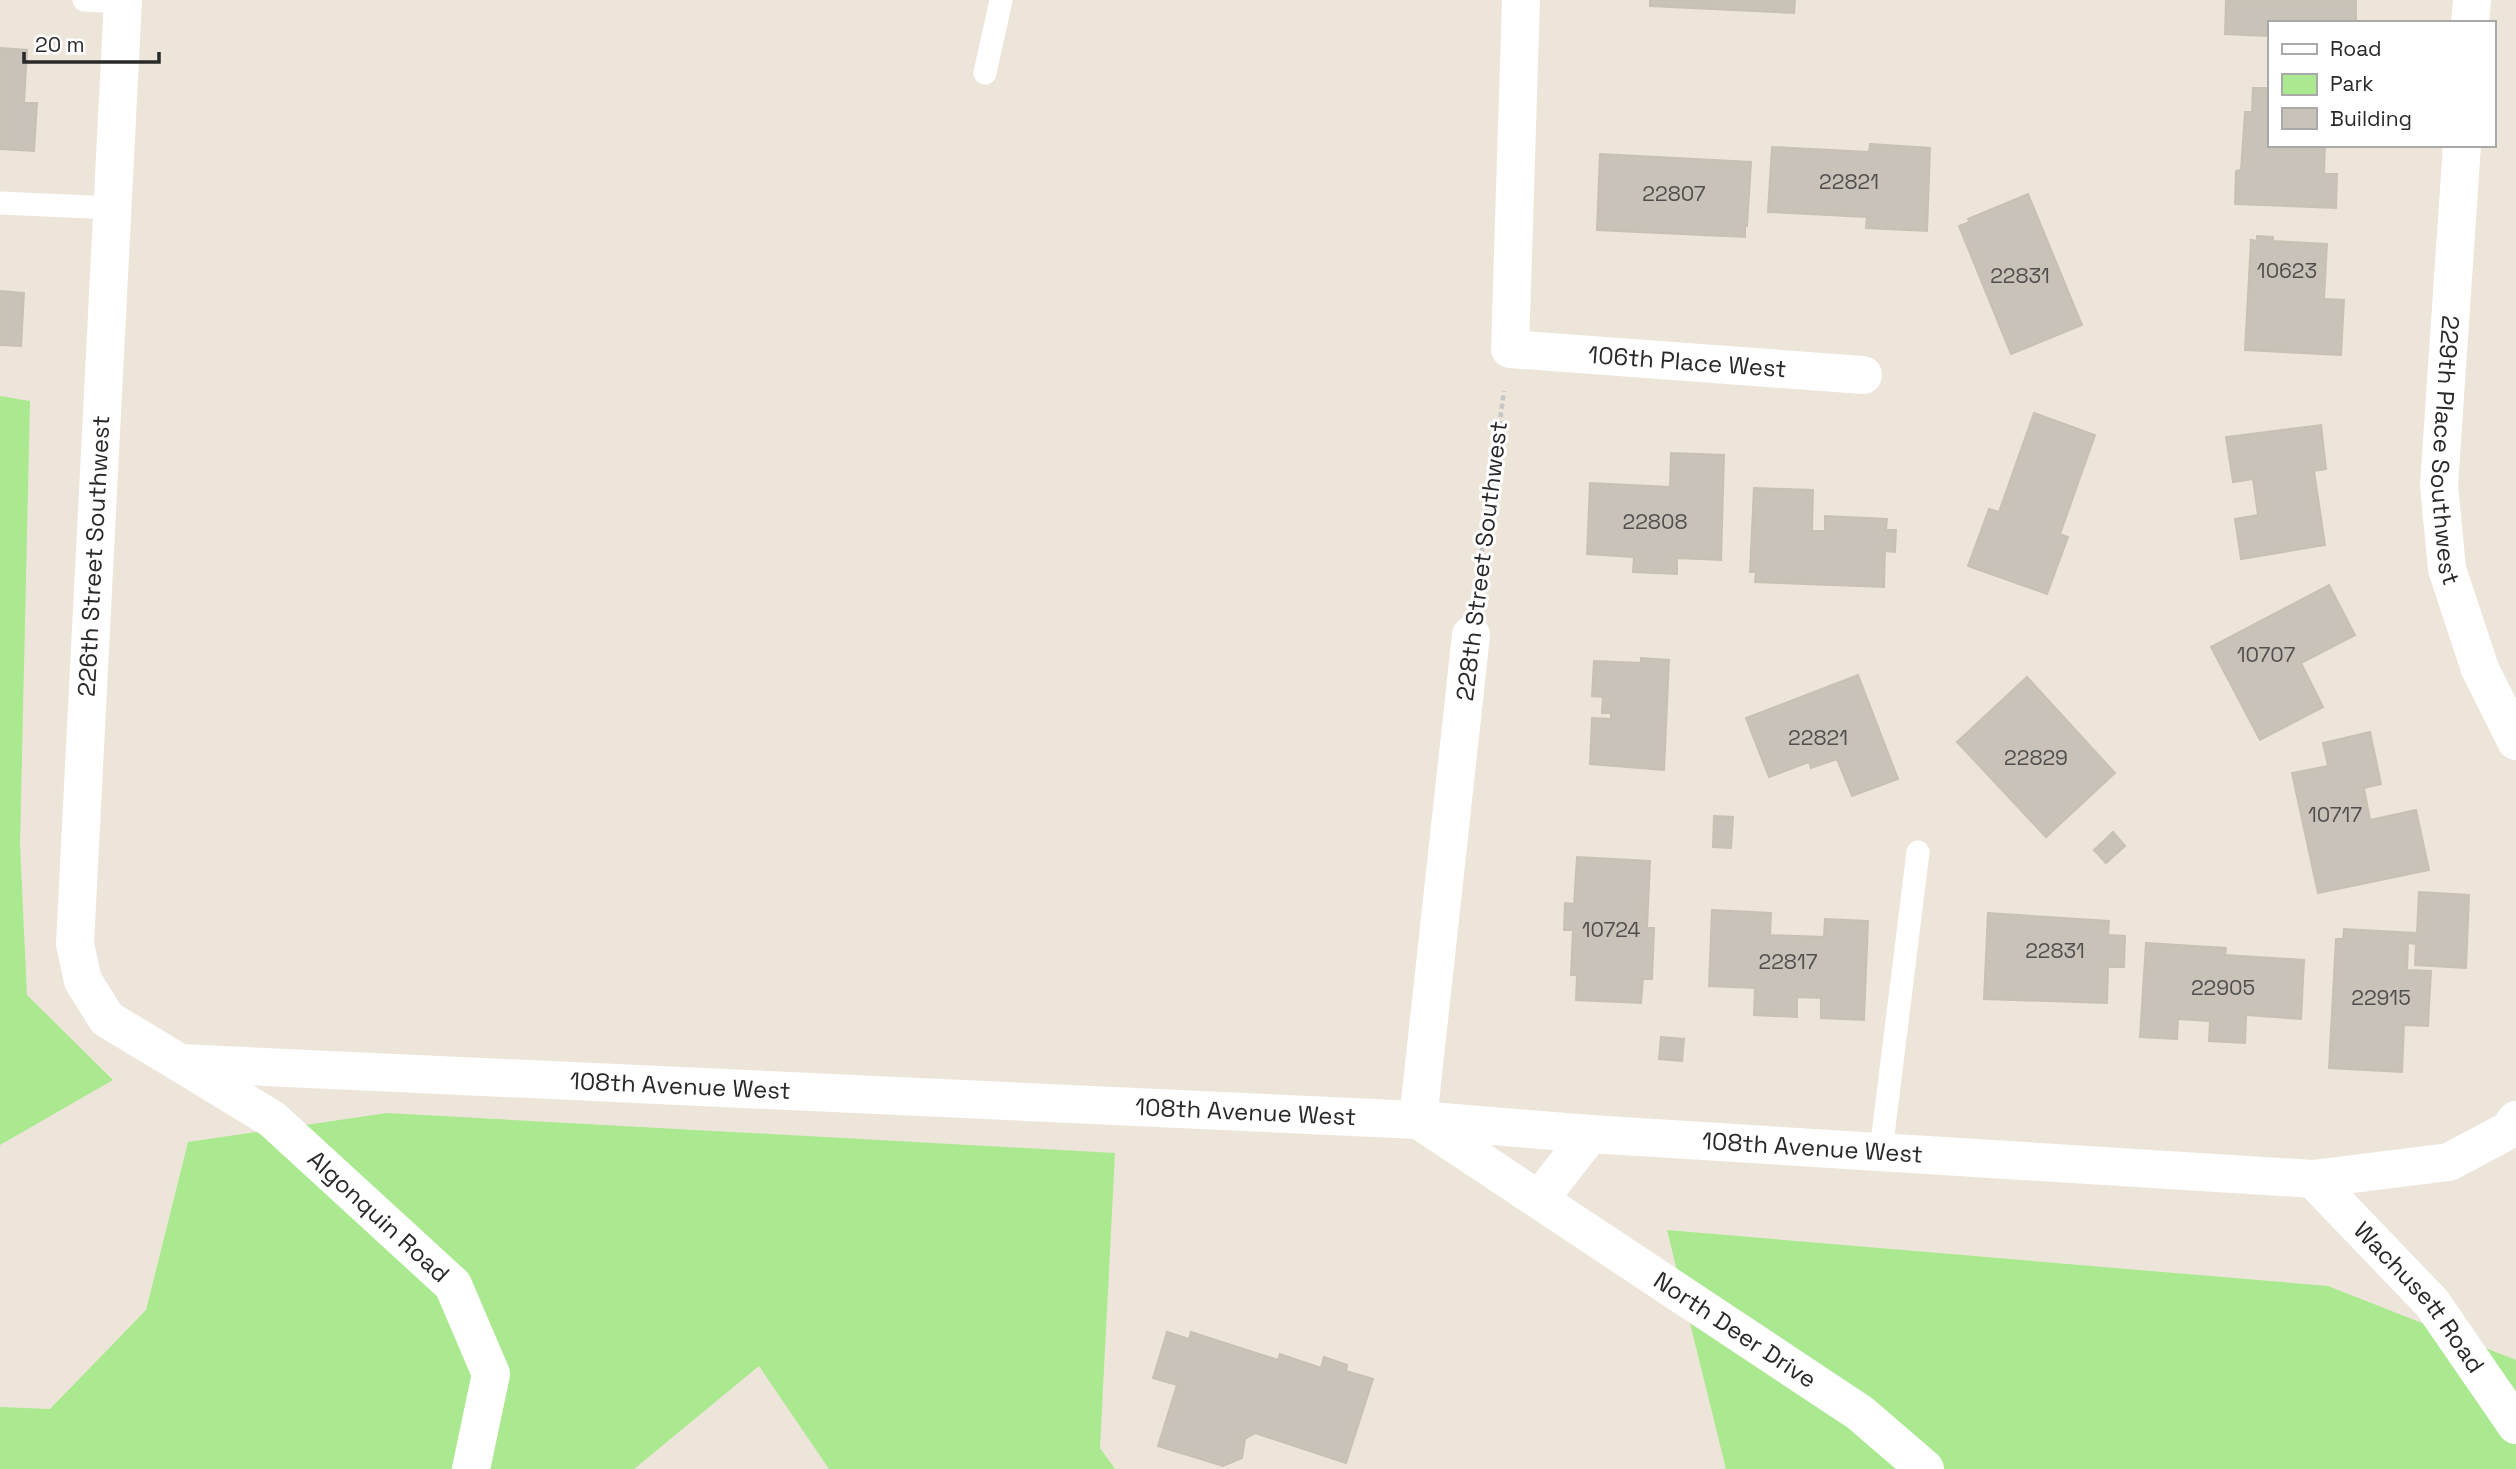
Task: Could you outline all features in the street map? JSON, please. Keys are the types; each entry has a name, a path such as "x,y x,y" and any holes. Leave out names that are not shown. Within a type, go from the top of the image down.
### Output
{"street":[{"path":"1510,349 1521,0"},
{"path":"2470,21 2472,0"},
{"name":"226th Street Southwest","path":"123,1 75,944 82,981 107,1019 180,1063"},
{"name":"229th Place Southwest","path":"2462,147 2439,485 2447,569 2480,669 2516,741"},
{"name":"106th Place West","path":"1510,349 1863,375"},
{"name":"228th Street Southwest","path":"1418,1120 1471,635"},
{"name":"108th Avenue West","path":"180,1063 1418,1120 1590,1134 2313,1179"},
{"name":"Algonquin Road","path":"180,1063 272,1119 453,1285 491,1374 471,1469"},
{"name":"North Deer Drive","path":"1418,1120 1860,1413 1925,1469"},
{"path":"2313,1179 2449,1162 2509,1130 2516,1120"},
{"path":"1539,1200 1590,1134"},
{"name":"Wachusett Road","path":"2313,1179 2432,1303 2516,1425"}],"lane":[{"path":"84,0 123,1"},
{"path":"985,73 1001,0"},
{"path":"0,203 113,208"},
{"path":"1881,1151 1918,852"}],"path":[{"name":"228th Street Southwest","path":"1471,635 1510,349"}],"green space":[{"path":"0,396 30,401 20,845 27,995 113,1080 0,1145"},
{"path":"387,1113 1115,1153 1100,1448 1115,1469 829,1469 759,1366 634,1469 0,1469 0,1407 50,1409 146,1310 188,1142"},
{"path":"1667,1230 2328,1286 2516,1360 2516,1469 1726,1469"}],"building":[{"path":"1650,0 1795,0 1794,13 1650,6"},
{"path":"2226,0 2356,0 2356,21 2268,21 2268,36 2225,34"},
{"path":"0,48 27,50 24,103 37,103 34,151 0,149"},
{"path":"2253,88 2268,88 2268,147 2325,147 2324,174 2337,174 2336,208 2235,204 2236,171 2241,170 2245,112 2252,112"},
{"path":"1870,144 1930,148 1927,231 1866,228 1867,217 1768,212 1772,147 1869,152"},
{"path":"1600,154 1751,162 1745,237 1597,230"},
{"path":"2028,194 2082,325 2011,354 1959,226 1970,222 1968,219"},
{"path":"2257,236 2273,237 2273,241 2327,244 2324,299 2344,300 2341,355 2245,350 2251,240 2257,241"},
{"path":"0,291 24,293 21,346 0,345"},
{"path":"2034,413 2095,435 2060,534 2068,537 2047,594 1968,566 1989,509 1999,512"},
{"path":"2321,425 2326,469 2314,471 2325,545 2241,559 2235,519 2258,515 2253,479 2233,482 2226,437"},
{"path":"1671,453 1724,455 1721,560 1677,558 1677,574 1633,572 1634,557 1587,554 1590,483 1670,487"},
{"path":"1754,488 1813,490 1812,531 1825,531 1825,516 1887,519 1886,530 1896,530 1895,552 1885,551 1884,587 1755,582 1756,572 1750,572"},
{"path":"2329,585 2355,635 2301,663 2323,707 2260,740 2211,647"},
{"path":"1641,658 1669,660 1664,770 1590,764 1592,718 1611,719 1611,713 1602,713 1603,697 1592,696 1594,661 1641,663"},
{"path":"1858,675 1898,779 1852,796 1837,759 1811,768 1809,762 1769,777 1746,718"},
{"path":"2027,677 2115,773 2046,837 1957,742"},
{"path":"2370,732 2381,784 2364,788 2370,820 2416,810 2429,870 2318,893 2292,773 2328,766 2323,743"},
{"path":"1714,816 1733,817 1731,848 1713,847"},
{"path":"2113,832 2125,846 2106,863 2094,850"},
{"path":"1577,857 1650,861 1647,928 1654,928 1652,979 1643,979 1641,1003 1576,1000 1577,975 1571,975 1573,930 1564,930 1565,903 1574,904"},
{"path":"2419,892 2469,895 2466,968 2415,965 2416,944 2408,943 2407,970 2431,971 2428,1026 2404,1025 2402,1072 2329,1068 2336,939 2343,939 2344,929 2417,933"},
{"path":"1712,910 1771,913 1770,935 1824,937 1825,919 1868,921 1864,1020 1821,1018 1821,998 1797,997 1797,1017 1754,1015 1755,988 1709,986"},
{"path":"1988,913 2109,921 2108,935 2125,936 2124,967 2108,967 2107,1003 1984,999"},
{"path":"2146,943 2226,948 2225,955 2304,960 2301,1019 2246,1015 2245,1043 2209,1041 2210,1021 2178,1019 2177,1039 2140,1037"},
{"path":"1661,1037 1684,1039 1682,1061 1659,1059"},
{"path":"1167,1332 1189,1339 1191,1332 1278,1360 1280,1354 1321,1368 1324,1357 1347,1365 1346,1371 1373,1379 1346,1463 1255,1433 1245,1439 1242,1458 1223,1466 1158,1446 1177,1385 1153,1378"}]}
